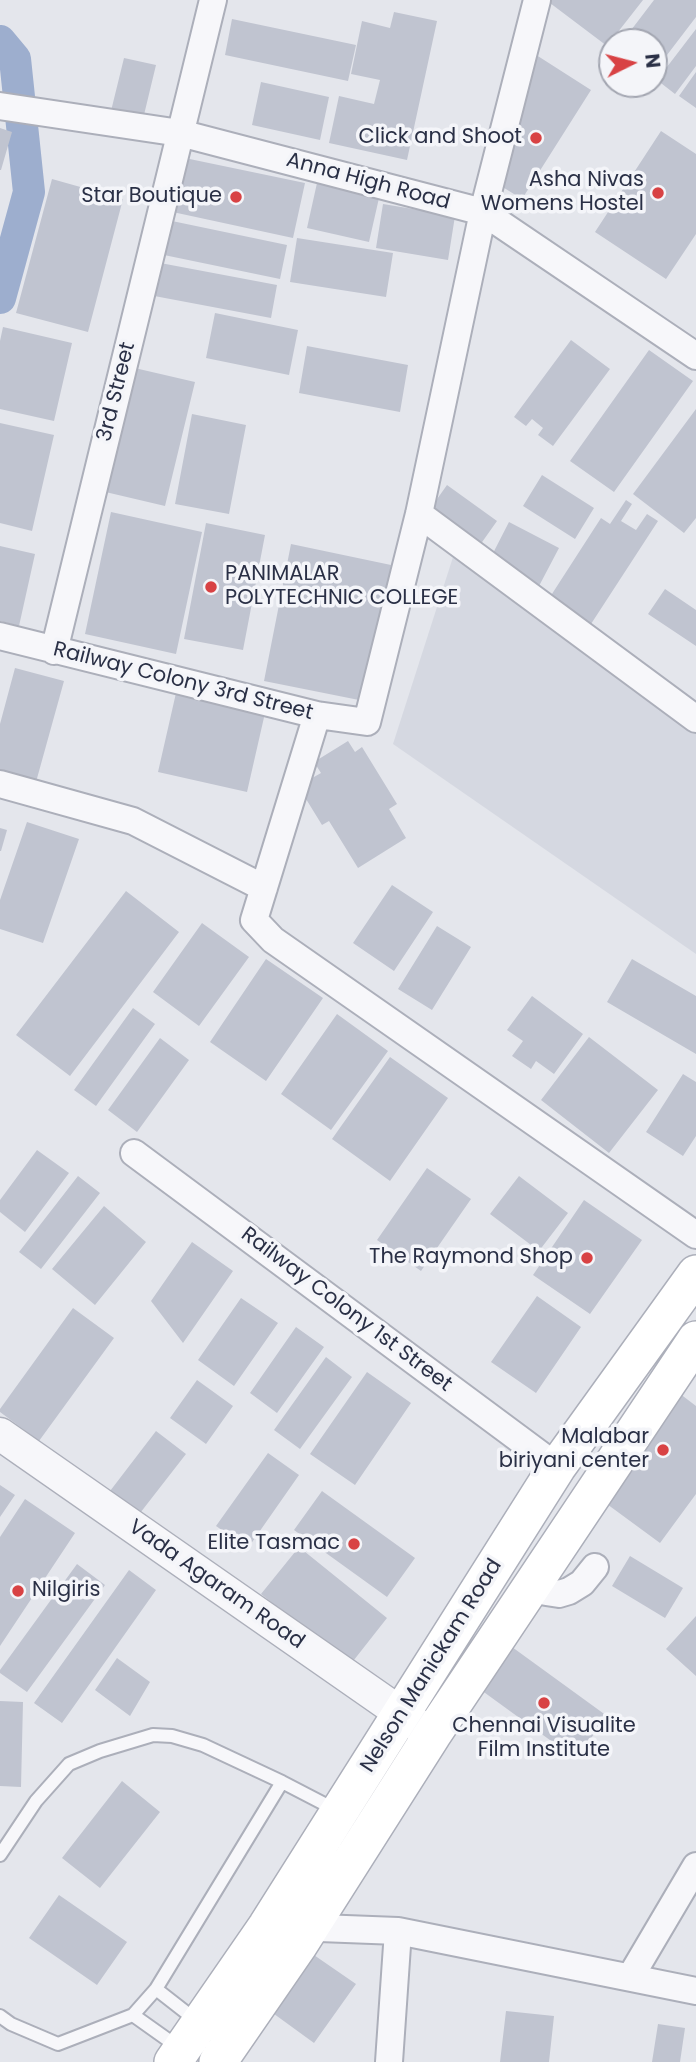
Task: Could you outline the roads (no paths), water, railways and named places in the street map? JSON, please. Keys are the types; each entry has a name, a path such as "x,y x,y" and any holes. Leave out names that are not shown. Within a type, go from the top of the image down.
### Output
{"main road":[{"name":"Nelson Manickam Road","path":"185,2045 267,1926 557,1467 696,1274"},
{"name":"Nelson Manickam Road","path":"218,2062 310,1927 432,1735 696,1340"}],"street":[{"name":"3rd Street","path":"54,651 213,0"},
{"path":"537,0 483,212 419,514 696,719"},
{"name":"Anna High Road","path":"0,106 180,133 483,212 696,356"},
{"name":"Railway Colony 3rd Street","path":"0,636 317,715 367,722 419,514"},
{"path":"317,715 254,920 273,940 696,1235"},
{"path":"0,783 133,821 264,888"},
{"name":"Railway Colony 1st Street","path":"134,1153 557,1467"},
{"name":"Vada Agaram Road","path":"0,1434 432,1735"},
{"path":"532,1584 546,1592 559,1594 582,1583 595,1567"},
{"path":"631,1976 696,1866"},
{"path":"267,1926 398,1931 696,1991"},
{"path":"389,2062 398,1931"}],"lane":[{"path":"0,1855 36,1801 69,1764 100,1751 153,1735 172,1736 203,1745 340,1812"},
{"path":"0,2015 11,2024 58,2044 132,2015 156,1989 282,1782"},
{"path":"156,1989 185,2045"},
{"path":"132,2015 185,2045"}],"waterway":[{"path":"0,41 15,59 29,192 0,298"}],"place":[{"name":"Click and Shoot","path":"536,138"},
{"name":"Asha Nivas Womens Hostel","path":"658,193"},
{"name":"Star Boutique","path":"236,197"},
{"name":"PANIMALAR POLYTECHNIC COLLEGE","path":"211,587"},
{"name":"The Raymond Shop","path":"587,1258"},
{"name":"Malabar biriyani center","path":"663,1450"},
{"name":"Elite Tasmac","path":"354,1544"},
{"name":"Nilgiris","path":"18,1591"},
{"name":"Chennai Visualite Film Institute","path":"544,1703"}]}
